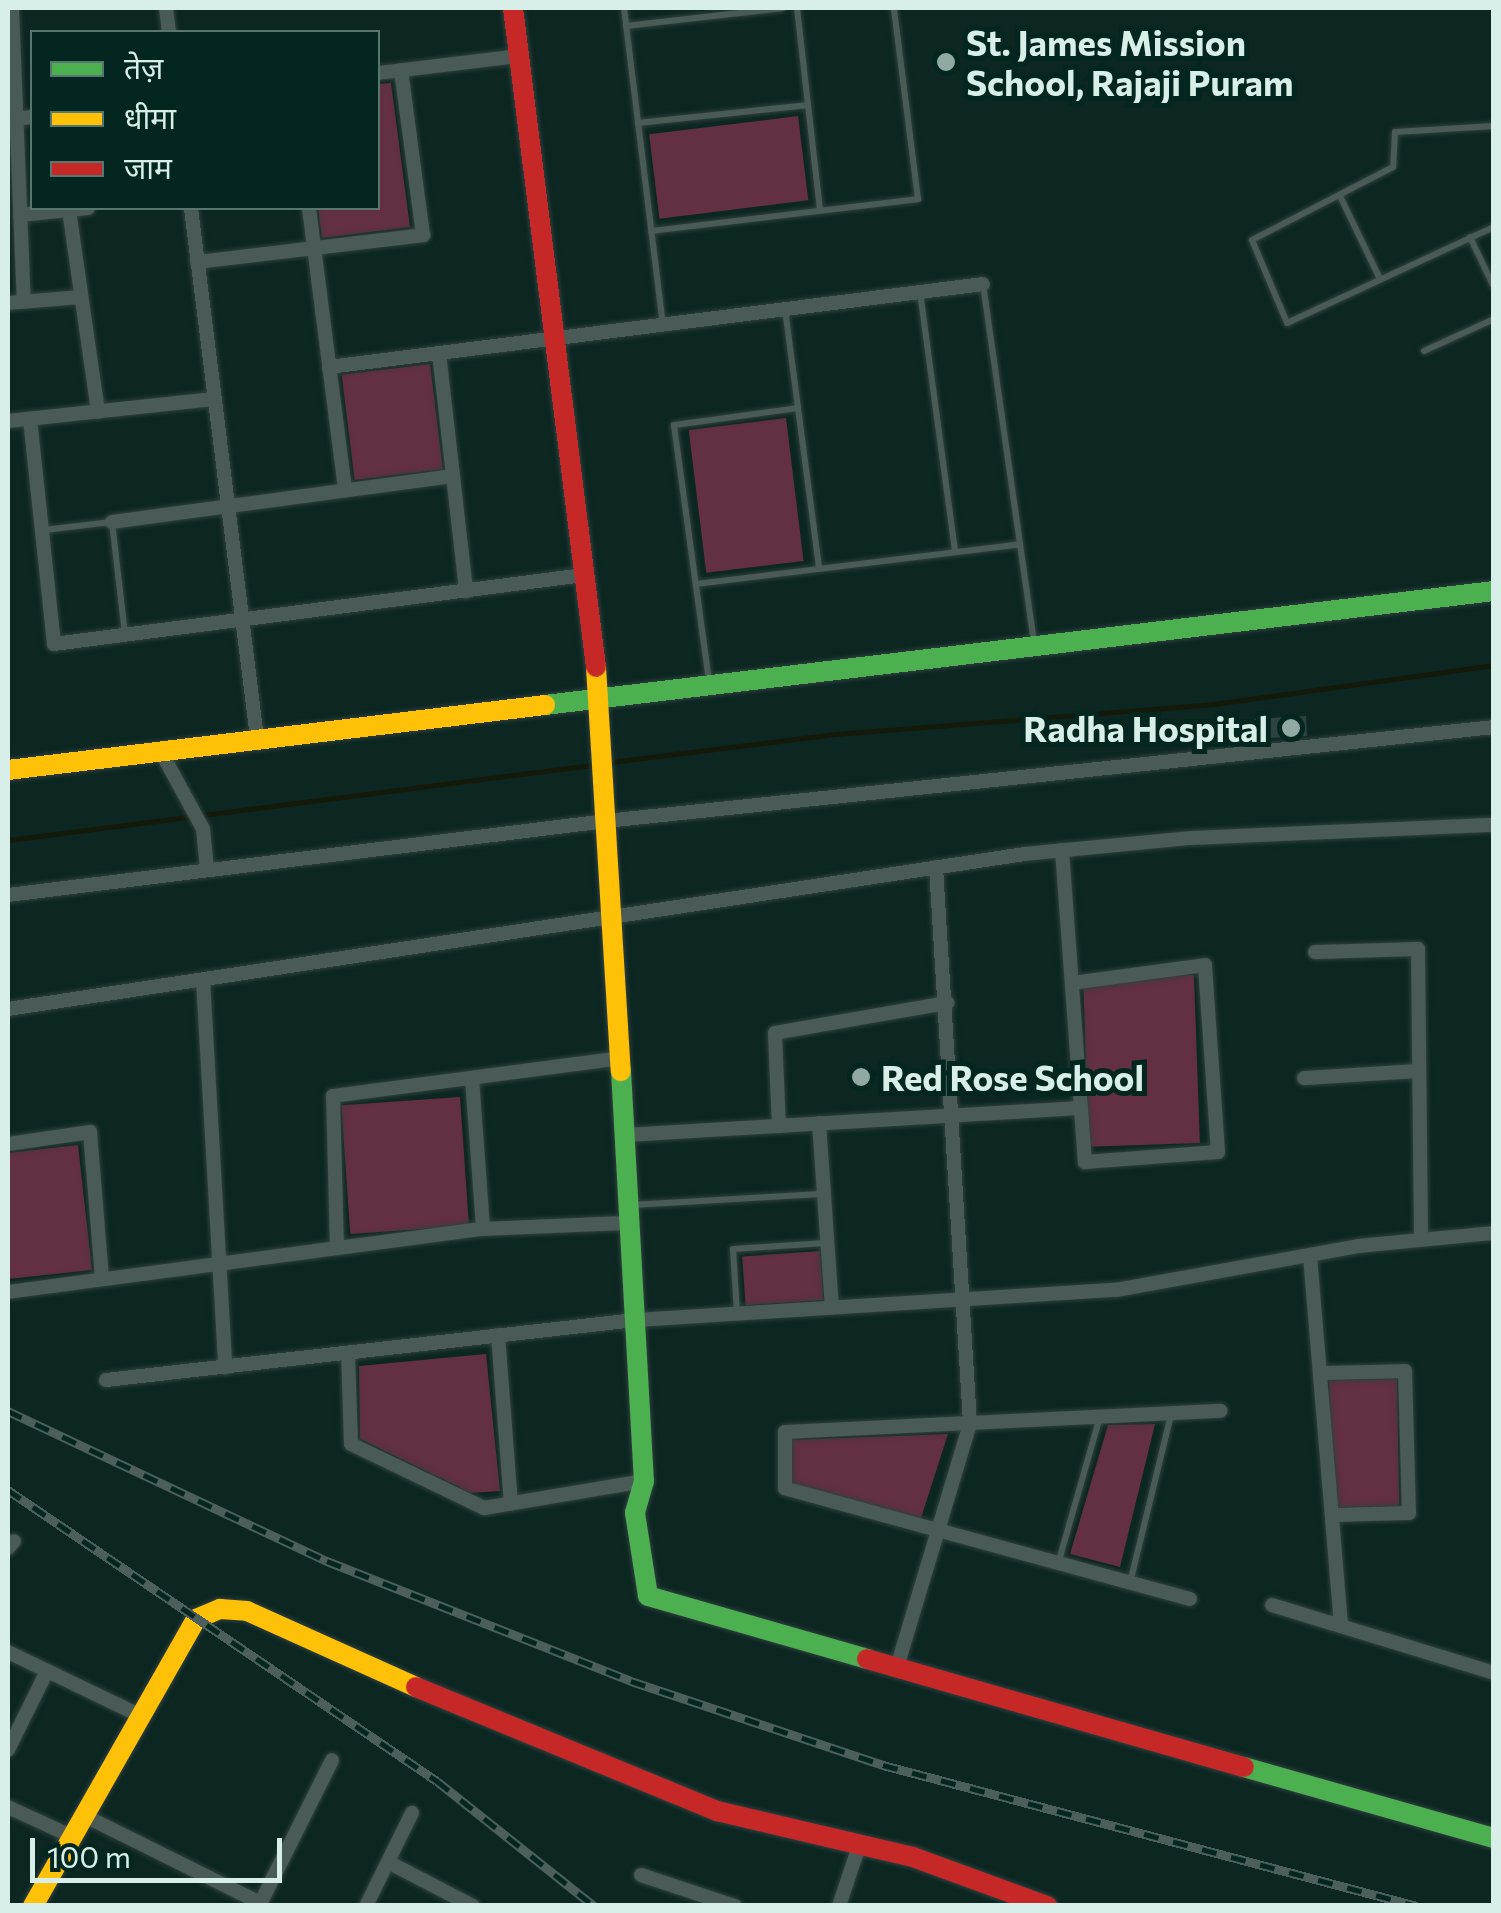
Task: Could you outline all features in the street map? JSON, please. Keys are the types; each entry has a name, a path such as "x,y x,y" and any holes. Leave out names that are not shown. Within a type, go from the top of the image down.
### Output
{"street":[{"path":"12,8 24,118 20,215 24,301"},
{"path":"513,8 599,694 644,1481 635,1513 643,1584 655,1602 1494,1838"},
{"path":"380,73 519,56"},
{"path":"197,262 423,235 401,70"},
{"path":"20,215 69,210 98,412"},
{"path":"190,210 257,738"},
{"path":"309,210 345,490"},
{"path":"330,367 983,284"},
{"path":"8,303 82,297"},
{"path":"439,353 466,591"},
{"path":"8,421 214,399"},
{"path":"30,419 54,644 584,575"},
{"path":"112,522 453,476"},
{"path":"8,770 599,694 1494,591"},
{"path":"8,895 606,821 1494,728"},
{"path":"160,750 181,797 203,829 207,869"},
{"path":"8,1009 1062,850 1494,825"},
{"path":"1062,850 1085,1162 1218,1152 1205,965 1072,983"},
{"path":"897,1667 970,1423 966,1299 936,868"},
{"path":"1316,952 1418,949 1421,1237"},
{"path":"203,980 225,1366"},
{"path":"779,1126 775,1033 947,1003"},
{"path":"337,1248 333,1096 620,1058"},
{"path":"1304,1078 1419,1072"},
{"path":"472,1078 483,1229"},
{"path":"624,1135 1081,1108"},
{"path":"818,1123 832,1308"},
{"path":"8,1144 90,1132 102,1279"},
{"path":"8,1292 483,1229 629,1214"},
{"path":"106,1380 635,1320 1116,1290 1421,1237 1494,1233"},
{"path":"1310,1256 1341,1626"},
{"path":"498,1336 512,1503"},
{"path":"348,1353 350,1444 484,1508 644,1481"},
{"path":"1320,1373 1405,1371 1409,1513 1332,1515"},
{"path":"1190,1598 938,1534 785,1488 784,1432 1220,1411"},
{"path":"1272,1604 1494,1673"},
{"path":"33,1906 196,1620 208,1610 246,1610 717,1811 913,1856 1046,1905"},
{"path":"8,1652 140,1715"},
{"path":"8,1750 46,1671"},
{"path":"83,1815 259,1904 332,1760"},
{"path":"8,1807 72,1836"},
{"path":"366,1906 412,1812"},
{"path":"840,1906 860,1846"},
{"path":"388,1862 474,1906"},
{"path":"641,1875 735,1906"}],"lane":[{"path":"624,8 663,324"},
{"path":"626,26 784,8"},
{"path":"797,8 820,210"},
{"path":"651,231 918,199 894,8"},
{"path":"638,122 808,105"},
{"path":"1494,126 1395,132 1393,168 1252,240 1287,323 1494,226"},
{"path":"1340,196 1380,280"},
{"path":"1470,238 1494,287"},
{"path":"983,284 1034,642"},
{"path":"920,292 955,552"},
{"path":"784,309 819,569"},
{"path":"1424,352 1494,319"},
{"path":"709,681 674,425 798,408"},
{"path":"42,530 112,522 125,636"},
{"path":"696,584 1020,544"},
{"path":"629,1214 824,1194"},
{"path":"737,1314 733,1248 828,1243"},
{"path":"1130,1583 1171,1414"},
{"path":"1058,1565 1100,1417"}],"shaded area":[{"path":"391,83 410,227 322,238 318,210 380,210 380,84"},
{"path":"798,116 808,200 659,219 649,134"},
{"path":"430,364 443,469 355,480 342,375"},
{"path":"786,418 804,561 706,573 689,430"},
{"path":"1194,975 1200,1143 1089,1147 1083,979"},
{"path":"460,1097 469,1226 350,1234 341,1105"},
{"path":"78,1145 92,1270 8,1279 8,1153"},
{"path":"820,1251 823,1300 746,1305 742,1256"},
{"path":"486,1354 500,1491 471,1493 360,1439 359,1366"},
{"path":"1397,1379 1399,1506 1331,1507 1329,1380"},
{"path":"1155,1424 1120,1567 1070,1554 1108,1425"},
{"path":"948,1434 921,1518 791,1484 792,1440"}],"building":[{"path":"1306,716 1307,736 1255,739 1254,719"}],"waterway":[{"path":"611,762 835,734 1206,705 1494,665"},
{"path":"8,840 600,764"}],"railway":[{"path":"8,1411 327,1561 631,1681 883,1765 1417,1906"},
{"path":"8,1490 437,1781 594,1906"}],"traffic: fast":[{"path":"545,705 1494,591"},
{"path":"621,1071 644,1481 635,1513 648,1596 867,1659"},
{"path":"1244,1767 1494,1838"}],"traffic: slow":[{"path":"596,667 621,1071"},
{"path":"8,770 545,705"},
{"path":"33,1906 196,1619 220,1609 247,1611 416,1687"}],"traffic: jam":[{"path":"513,8 596,667"},
{"path":"867,1659 1244,1767"},
{"path":"416,1687 717,1811 913,1857 1047,1906"}],"place":[{"name":"St. James Mission School, Rajaji Puram","path":"946,62"},
{"name":"Radha Hospital","path":"1291,728"},
{"name":"Red Rose School","path":"861,1077"}]}
